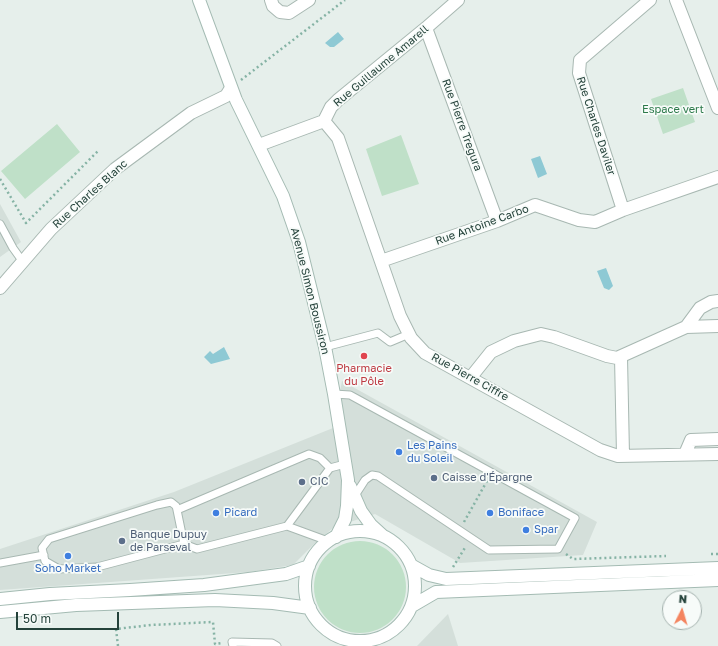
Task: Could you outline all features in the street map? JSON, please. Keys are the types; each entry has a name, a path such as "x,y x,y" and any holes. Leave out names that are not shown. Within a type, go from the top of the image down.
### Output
{"street":[{"name":"Avenue Simon Boussiron","path":"199,0 236,100 283,196 299,242 325,347 348,480"},
{"path":"271,0 273,6 280,12 289,13 309,0"},
{"name":"Rue Guillaume Amarell","path":"324,121 338,100 458,0"},
{"name":"Rue Charles Daviler","path":"623,210 579,72 580,60 650,0"},
{"path":"676,0 718,108"},
{"name":"Rue Pierre Tregura","path":"426,28 497,221"},
{"name":"Rue Charles Blanc","path":"0,288 51,229 115,169 192,113 226,96 232,88"},
{"path":"258,145 324,121"},
{"name":"Rue Pierre Ciffre","path":"324,121 338,138 400,316 409,334 425,353 471,377 600,450 618,456 718,454"},
{"name":"Rue Antoine Carbo","path":"381,261 497,221 535,206 579,220 595,222 623,210 718,177"},
{"path":"686,327 700,308 711,302 718,301"},
{"path":"471,377 491,352 514,341 541,334 554,336 607,356 617,358 686,327 718,326"},
{"path":"621,357 623,455"},
{"path":"685,454 691,440 718,439"},
{"path":"348,480 354,497 371,525 383,536 395,543 404,553 411,565 415,579 415,593 412,606 402,622 387,634 374,639 347,642 330,632 318,622 310,608 306,594 305,580 309,566 320,548 332,539 351,532 367,532 383,536"},
{"path":"332,539 345,519 348,506 348,480"},
{"path":"411,565 429,574 446,579 718,568"},
{"path":"0,599 50,594 204,585 286,574 309,566"},
{"path":"412,606 436,592 718,580"},
{"path":"0,612 76,606 215,600 273,603 310,608"},
{"path":"380,646 387,634"}],"lane":[{"path":"0,224 13,248 23,262"},
{"path":"325,347 378,333 390,342 409,334"},
{"path":"334,394 350,395 575,518 558,549 489,550 378,476 372,475 364,480 354,497"},
{"path":"177,510 309,454 320,458 330,468"},
{"path":"287,526 330,468 345,464"},
{"path":"184,544 177,510 174,503 168,501 49,538 42,548 45,561 59,569 97,567 184,544 197,548 287,526 332,539"},
{"path":"0,563 44,555"},
{"path":"233,645 232,642 272,643 277,646"}],"path":[{"path":"232,88 345,0"},
{"path":"0,179 26,222 99,150"},
{"path":"459,531 492,472"},
{"path":"446,579 471,538"},
{"path":"558,549 573,559 668,556"},
{"path":"711,554 718,554"},
{"path":"118,646 116,629 151,625 213,622 215,644 233,645"}],"shaded area":[{"path":"0,204 21,242 0,257"},
{"path":"342,381 597,522 583,555 460,563 375,514 334,527 293,565 249,572 0,590 0,549 174,492 333,428"},
{"path":"448,614 458,646 417,646"}],"green space":[{"name":"Espace vert","path":"683,88 695,122 663,134 651,99"},
{"path":"57,124 80,152 25,199 1,171"},
{"path":"401,135 419,184 382,196 366,149"},
{"path":"360,541 378,544 393,554 403,569 406,587 403,605 393,620 378,630 360,633 342,630 327,620 317,605 314,587 317,569 327,554 342,544"}],"water":[{"path":"338,32 344,39 334,47 330,47 325,43"},
{"path":"540,156 547,174 538,178 531,159"},
{"path":"606,268 613,286 609,290 604,288 597,271"},
{"path":"224,347 230,359 211,364 204,357 210,351 213,354"}],"place":[{"name":"Pharmacie du Pôle","path":"364,356"},
{"name":"Les Pains du Soleil","path":"399,452"},
{"name":"Caisse d'Épargne","path":"434,478"},
{"name":"CIC","path":"302,482"},
{"name":"Picard","path":"216,513"},
{"name":"Boniface","path":"490,513"},
{"name":"Spar","path":"526,530"},
{"name":"Banque Dupuy de Parseval","path":"122,541"},
{"name":"Soho Market","path":"68,556"}]}
